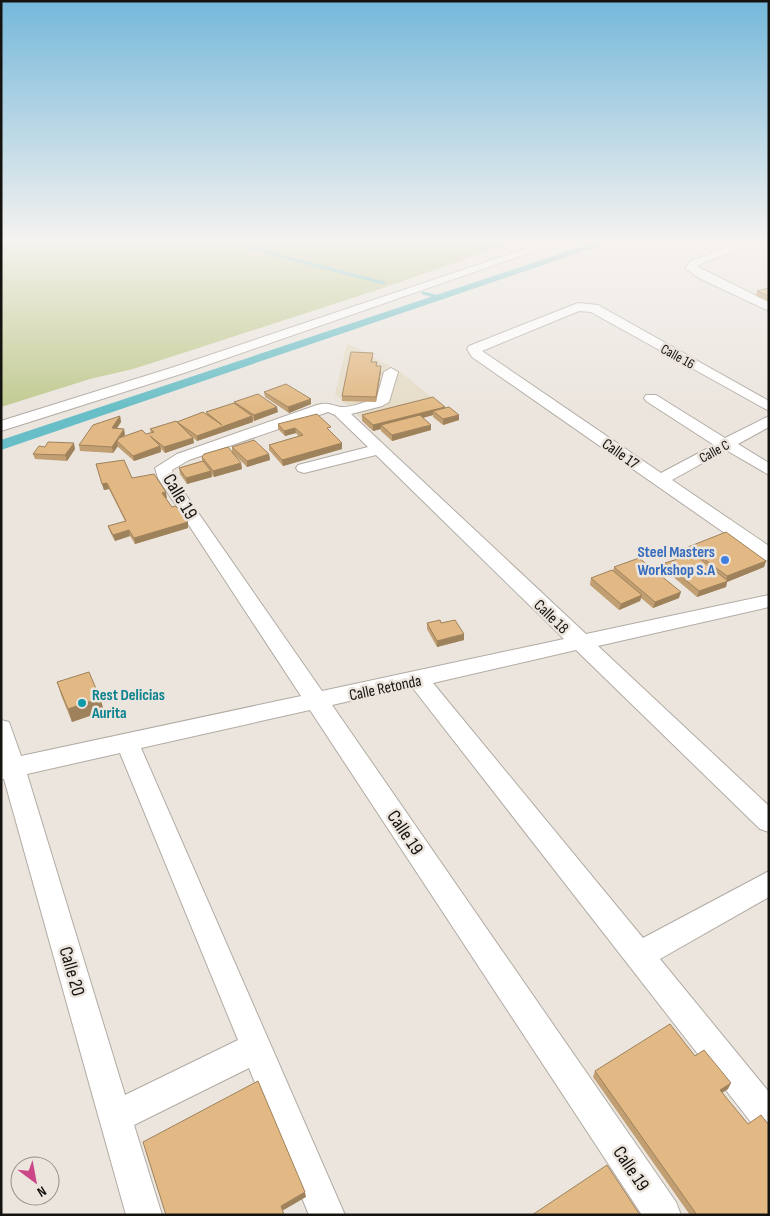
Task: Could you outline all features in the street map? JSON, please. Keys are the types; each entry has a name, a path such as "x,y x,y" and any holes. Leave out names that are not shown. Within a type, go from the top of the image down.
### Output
{"street":[{"path":"1,414 366,297"},
{"path":"1,426 179,370 392,297"},
{"path":"747,297 769,307"},
{"name":"Calle 16","path":"474,350 578,307 587,307 769,407"},
{"name":"Calle 17","path":"474,350 769,555"},
{"path":"338,411 377,404 384,400 391,372"},
{"path":"651,398 769,470"},
{"name":"Calle 19","path":"338,411 322,408 184,457 163,468 166,478 663,1215"},
{"name":"Calle 18","path":"338,411 769,822"},
{"name":"Calle C","path":"660,480 769,421"},
{"path":"304,468 377,450"},
{"name":"Calle Retonda","path":"8,769 582,644 769,600"},
{"path":"418,680 769,1118"},
{"name":"Calle 20","path":"1,728 8,769 116,1116 144,1215"},
{"path":"127,742 327,1215"},
{"path":"639,955 769,884"},
{"path":"116,1116 256,1048"}],"shaded area":[{"path":"347,343 399,371 435,400 362,419 335,394"}],"green space":[{"path":"1,297 356,297 133,369 90,379 1,407"}],"building":[{"path":"351,352 373,353 371,362 377,362 376,366 381,366 376,397 342,396"},
{"path":"286,384 311,399 288,407 264,392"},
{"path":"258,394 277,407 254,415 234,402"},
{"path":"433,397 445,407 373,425 362,415"},
{"path":"234,403 252,416 197,436 177,422 203,412 222,425 206,412"},
{"path":"449,407 459,415 443,419 433,411"},
{"path":"317,414 331,427 327,428 342,443 282,460 269,445 303,435 295,428 284,431 278,424"},
{"path":"420,415 431,425 392,435 381,425"},
{"path":"120,416 112,428 124,429 112,447 79,445 93,425"},
{"path":"176,421 193,438 164,447 150,436 160,446 133,456 117,441 119,438 142,430 146,434 154,432 150,429"},
{"path":"254,440 269,454 247,461 232,447"},
{"path":"48,442 74,443 65,455 33,454 39,446 45,447"},
{"path":"228,447 241,463 213,471 202,457 204,454"},
{"path":"124,460 132,478 154,474 166,492 162,493 172,507 176,506 188,522 134,538 129,530 113,535 108,526 126,521 107,483 102,484 96,464"},
{"path":"203,461 211,471 186,478 179,468"},
{"name":"Steel Masters Workshop S.A","path":"726,532 766,561 727,576 688,547"},
{"path":"694,554 728,581 699,591 665,563"},
{"path":"639,558 681,592 655,602 614,567"},
{"path":"612,570 642,595 621,604 591,578"},
{"path":"440,620 441,623 455,620 464,634 437,641 427,623"},
{"path":"89,672 100,698 68,709 57,682"},
{"path":"670,1024 695,1056 704,1050 731,1083 720,1090 748,1124 761,1115 769,1125 769,1215 697,1215 595,1071"},
{"path":"258,1081 305,1192 281,1206 284,1215 166,1215 143,1142"},
{"path":"607,1165 640,1215 532,1215"}],"waterway":[{"path":"438,297 443,298"},
{"path":"1,445 442,297"}],"place":[{"name":"Steel Masters Workshop S.A","path":"725,560"},
{"name":"Rest Delicias Aurita","path":"82,703"}]}
